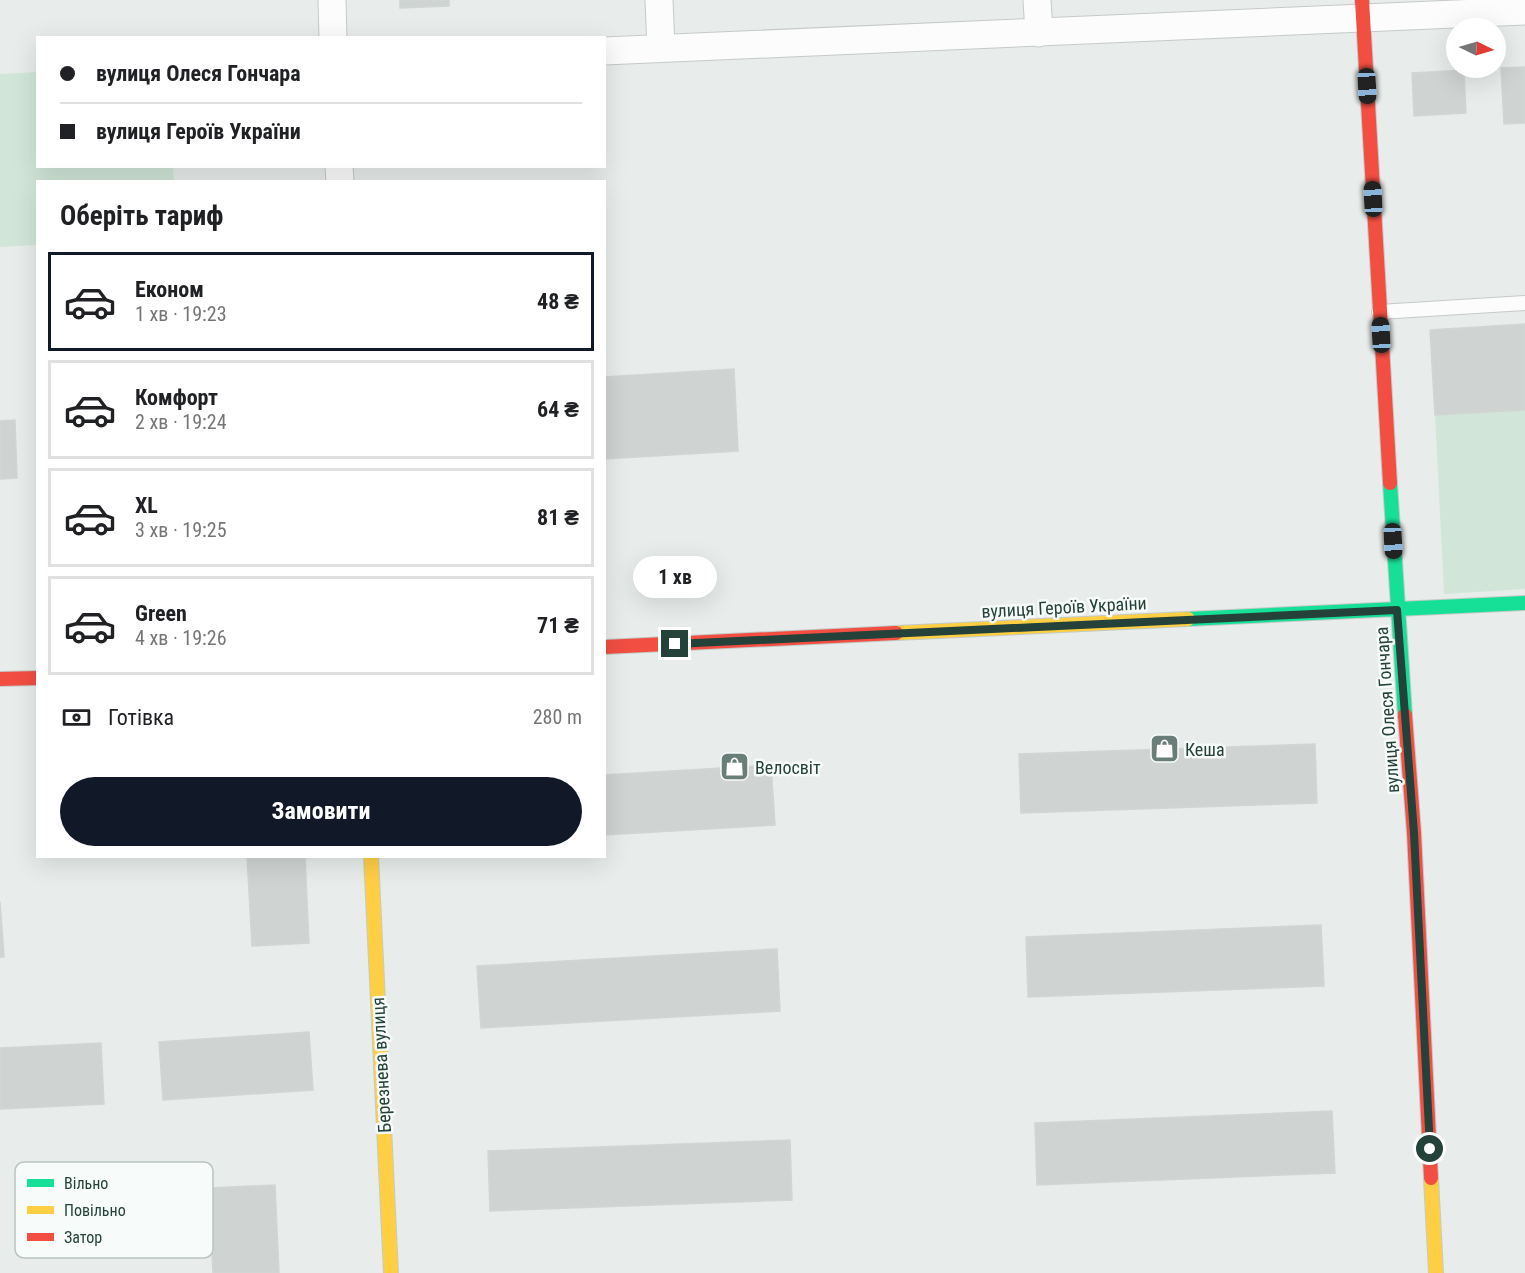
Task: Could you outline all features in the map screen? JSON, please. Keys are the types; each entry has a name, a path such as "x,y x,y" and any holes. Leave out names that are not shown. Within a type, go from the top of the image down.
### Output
{"street":[{"path":"332,0 333,36"},
{"path":"659,0 661,48"},
{"path":"1037,0 1039,33"},
{"path":"606,51 1039,33 1362,9 1525,11"},
{"name":"вулиця Олеся Гончара","path":"1362,9 1397,610 1414,833 1436,1273"},
{"name":"вулиця Героїв України","path":"606,647 1525,603"},
{"path":"0,679 36,678"},
{"name":"Березнева вулиця","path":"371,858 391,1273"}],"lane":[{"path":"1379,312 1525,303"}],"green space":[{"path":"36,72 36,168 173,168 174,180 36,180 36,245 0,247 0,74"},
{"path":"1525,410 1525,589 1444,594 1435,415"}],"building":[{"path":"400,0 449,0 449,6 400,8"},
{"path":"1525,67 1525,123 1504,124 1502,78 1506,78 1506,68"},
{"path":"1446,71 1446,78 1464,78 1466,113 1414,116 1412,73"},
{"path":"1525,324 1525,410 1435,415 1430,330"},
{"path":"734,369 738,451 606,459 606,377"},
{"path":"15,420 17,478 0,479 0,421"},
{"path":"1315,744 1317,803 1021,813 1019,754"},
{"path":"771,765 775,825 606,835 606,775"},
{"path":"247,858 305,858 309,943 252,946"},
{"path":"0,902 4,957 0,957"},
{"path":"1321,925 1324,986 1028,997 1026,937"},
{"path":"777,949 780,1011 481,1028 477,966"},
{"path":"309,1032 313,1090 163,1100 159,1042"},
{"path":"101,1043 104,1104 0,1109 0,1048"},
{"path":"1332,1111 1335,1173 1037,1185 1035,1123"},
{"path":"790,1140 792,1200 490,1211 488,1151"},
{"path":"275,1185 279,1273 213,1273 213,1188"}],"traffic: fast":[{"path":"1390,483 1405,715"},
{"path":"1188,619 1525,603"}],"traffic: slow":[{"path":"896,633 1188,619"},
{"path":"371,858 391,1273"},
{"path":"1431,1178 1436,1273"}],"traffic: jam":[{"path":"1362,0 1390,483"},
{"path":"606,647 896,633"},
{"path":"0,679 36,678"},
{"path":"1405,715 1414,833 1431,1178"}],"place":[{"name":"Кеша","path":"1164,749"},
{"name":"Велосвіт","path":"734,767"}],"route":[{"path":"675,644 1397,610 1414,833 1430,1149"}]}
